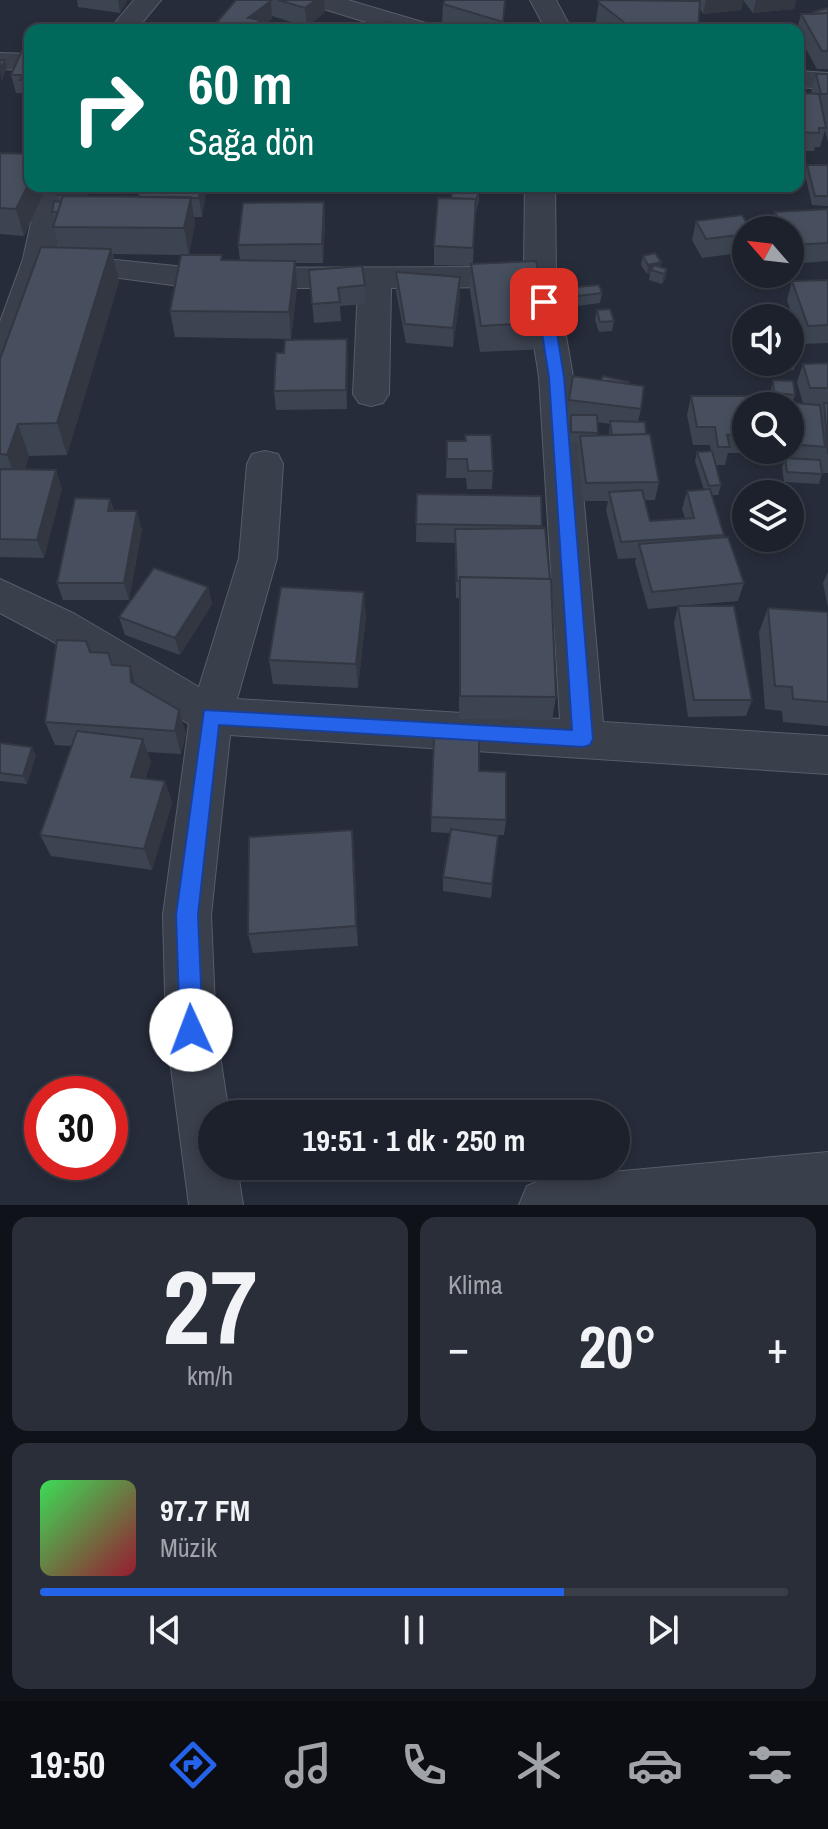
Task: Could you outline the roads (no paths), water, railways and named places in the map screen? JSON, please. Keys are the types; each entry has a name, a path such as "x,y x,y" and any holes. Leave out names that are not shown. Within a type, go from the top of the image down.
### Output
{"street":[{"path":"127,24 148,0"},
{"path":"320,0 400,24"},
{"path":"543,0 556,24"},
{"path":"0,61 24,62"},
{"path":"804,79 828,81"},
{"path":"0,369 12,304 39,259 53,192"},
{"path":"540,192 540,277 556,377 583,739"},
{"path":"39,259 195,278 540,277"},
{"path":"371,394 375,277"},
{"path":"216,1205 191,1030 187,915 211,716 258,558 265,464"},
{"path":"0,595 61,626 211,716 828,755"},
{"path":"546,1205 828,1179"}]}
